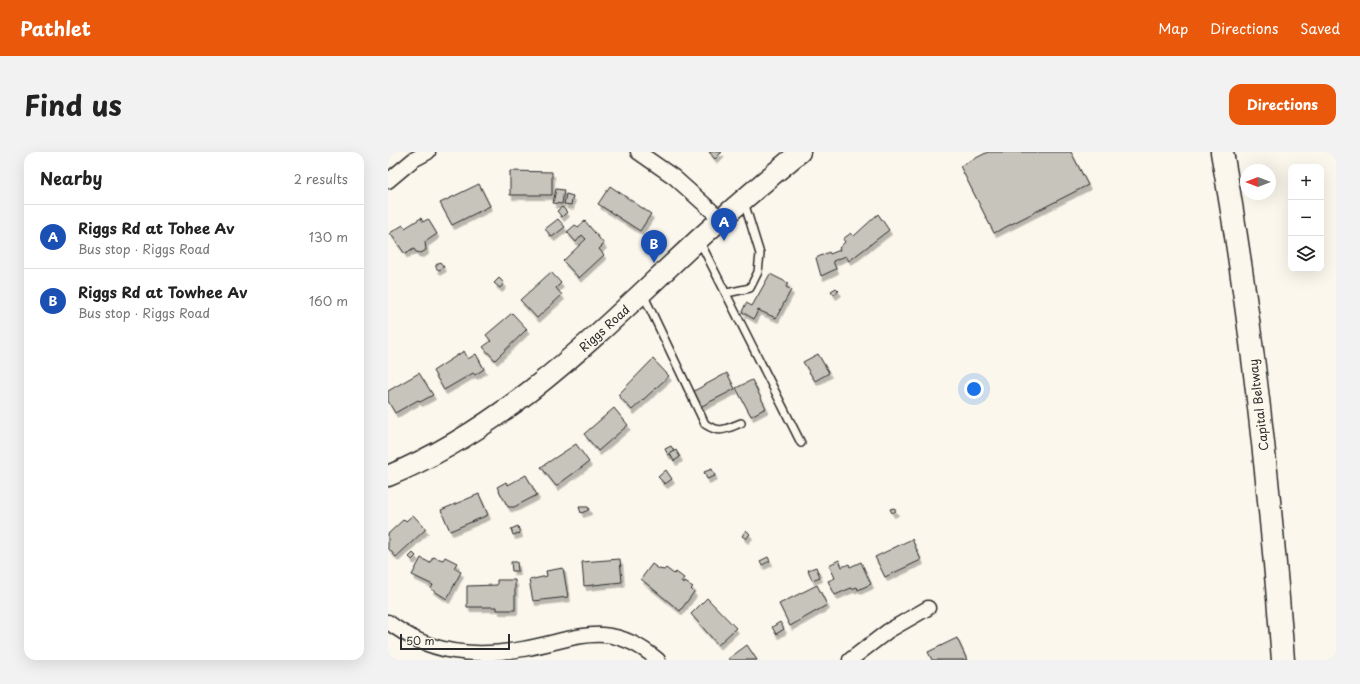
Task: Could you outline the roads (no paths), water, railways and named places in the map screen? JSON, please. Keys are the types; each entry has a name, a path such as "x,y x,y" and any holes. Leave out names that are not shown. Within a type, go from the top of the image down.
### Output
{"highway":[{"name":"Capital Beltway","path":"1222,152 1246,301 1261,424 1276,569 1283,660"}],"main road":[{"name":"Riggs Road","path":"388,476 438,452 504,412 577,353 643,294 699,239 800,152"}],"street":[{"path":"388,181 413,160 428,152"},
{"path":"638,152 674,178 722,220"},
{"path":"850,660 888,631 928,608"},
{"path":"388,622 412,638 448,651 466,654 494,653 524,649 560,639 591,634 611,635 632,644 658,660"}],"lane":[{"path":"727,293 750,288 758,272 760,254 744,200"},
{"path":"699,239 802,443"},
{"path":"643,294 704,424 713,429 722,430 741,423"}],"place":[{"name":"Riggs Rd at Tohee Av","path":"724,241"},
{"name":"Riggs Rd at Towhee Av","path":"654,263"}]}
